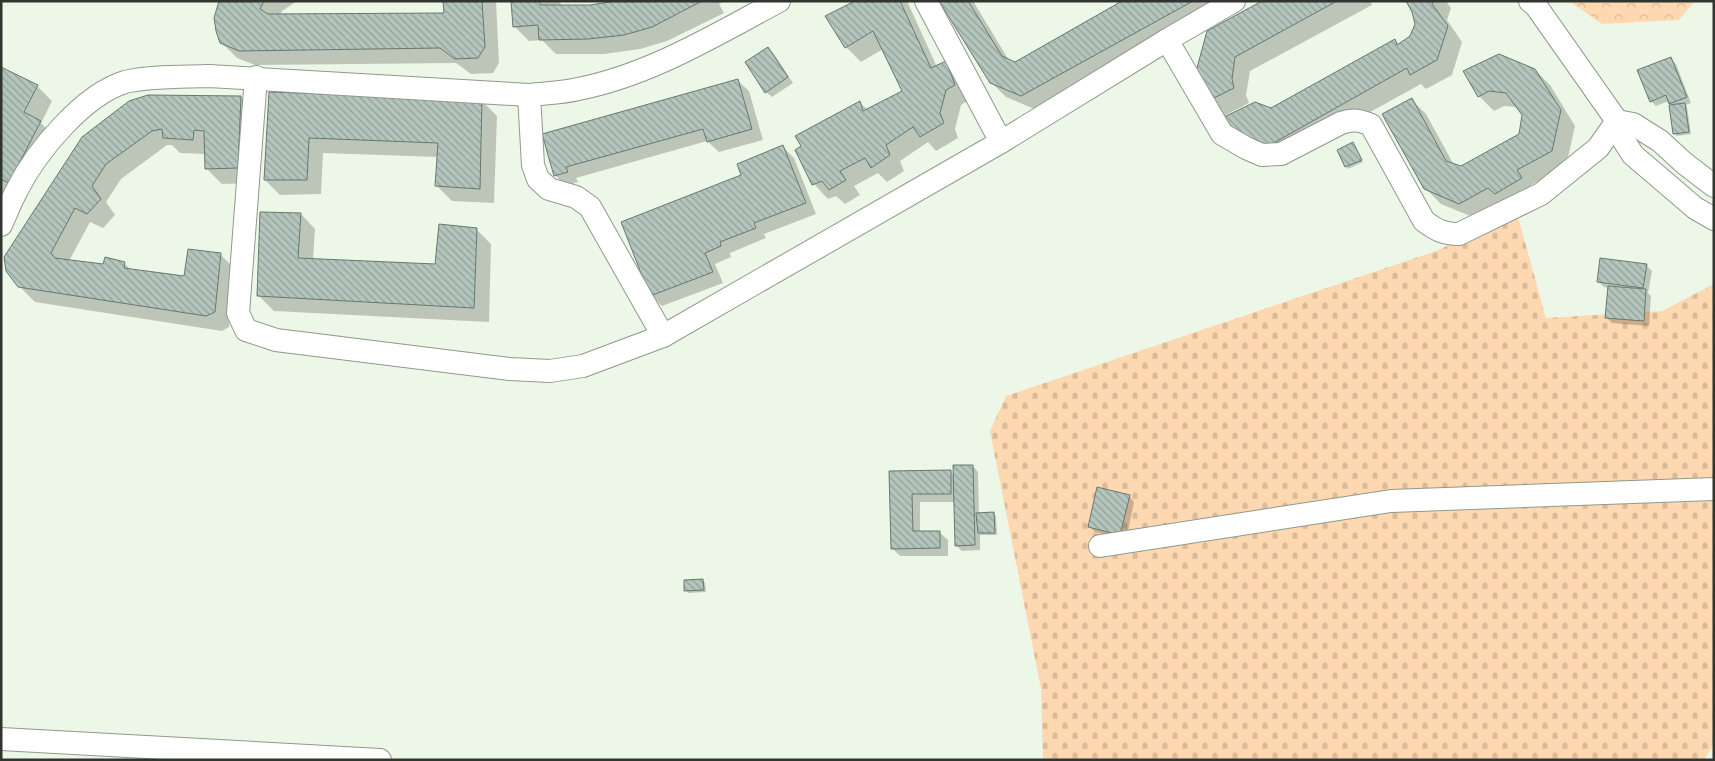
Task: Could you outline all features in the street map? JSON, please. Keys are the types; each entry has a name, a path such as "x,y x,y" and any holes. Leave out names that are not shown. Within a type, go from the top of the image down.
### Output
{"street":[{"path":"1,225 17,189 38,156 69,118 93,99 125,82 161,77 209,76 256,77 529,95 578,90 619,78 676,56 754,7 779,1"},
{"path":"926,1 1001,142"},
{"path":"256,77 238,313 246,330 276,340 510,369 550,371 583,366 663,336 1001,142 1234,1"},
{"path":"1530,1 1536,6 1617,121 1622,138 1633,156 1696,208 1714,219"},
{"path":"1167,40 1222,134 1262,155 1281,154 1341,123 1352,120 1362,121 1370,125 1374,131 1424,221 1437,231 1450,234 1459,234 1541,194 1598,148 1617,121"},
{"path":"529,95 533,165 538,179 549,189 576,197 590,207 663,336"},
{"path":"1617,121 1634,124 1660,141 1684,163 1714,186"},
{"path":"1100,546 1391,501 1714,489"},
{"path":"1,739 380,760"}],"green space":[{"path":"1569,1 1695,1 1679,20 1602,24"},
{"path":"1517,213 1546,318 1662,311 1714,284 1714,744 1704,760 1043,760 1041,689 990,431 1006,396 1436,251"}],"building":[{"path":"219,1 264,1 260,9 268,14 444,13 443,1 482,1 485,47 478,58 455,59 440,48 239,51 220,43 214,18"},
{"path":"511,1 540,1 540,5 590,5 616,1 702,1 652,27 624,35 588,39 539,40 538,25 513,27"},
{"path":"855,1 900,1 931,68 946,61 955,85 946,90 940,113 944,123 920,137 913,127 886,145 890,155 871,168 865,158 840,171 846,180 829,190 822,181 812,185 795,150 801,146 795,136 860,101 863,111 902,91 873,31 845,48 825,16"},
{"path":"939,1 968,1 1002,56 1015,62 1122,1 1193,1 1021,96 990,83"},
{"path":"1262,1 1337,1 1235,57 1232,79 1234,88 1206,102 1194,79 1207,31"},
{"path":"1406,1 1433,1 1432,4 1448,26 1437,60 1410,75 1407,68 1270,145 1231,135 1220,119 1255,102 1271,108 1395,39 1397,45 1410,36 1415,24 1412,12"},
{"path":"768,47 788,77 765,93 745,62"},
{"path":"1499,54 1535,69 1561,110 1552,151 1517,170 1522,178 1495,194 1488,188 1459,204 1424,189 1382,114 1412,98 1446,161 1461,166 1519,134 1522,115 1506,93 1489,91 1478,97 1463,71"},
{"path":"1671,57 1687,97 1669,104 1666,95 1650,102 1637,70"},
{"path":"1,67 38,85 24,112 41,121 9,183 1,179"},
{"path":"738,79 752,129 707,142 703,129 566,167 568,172 554,176 542,134"},
{"path":"269,92 482,99 480,189 435,186 438,143 309,138 307,180 264,180"},
{"path":"148,95 241,96 238,168 205,169 204,131 194,130 193,140 163,138 162,129 152,131 106,164 92,186 101,199 87,214 75,208 51,253 55,258 103,264 105,257 125,262 124,268 184,276 188,249 221,253 215,312 206,316 18,287 6,271 4,257 82,137 129,101"},
{"path":"1685,103 1689,132 1673,134 1669,105"},
{"path":"1353,142 1362,160 1345,167 1337,150"},
{"path":"783,145 806,203 754,223 756,228 720,242 721,246 705,253 713,272 650,296 621,222 741,175 737,164"},
{"path":"260,212 301,213 298,258 435,264 439,224 477,228 474,308 257,296"},
{"path":"1600,258 1647,264 1643,288 1597,282"},
{"path":"1608,286 1646,289 1644,321 1605,318"},
{"path":"953,465 973,465 975,545 955,546"},
{"path":"951,470 951,494 912,494 913,531 940,531 940,548 891,549 889,471"},
{"path":"1097,487 1130,495 1120,535 1088,527"},
{"path":"994,512 995,533 978,533 976,513"},
{"path":"703,579 704,590 684,591 684,580"}]}
